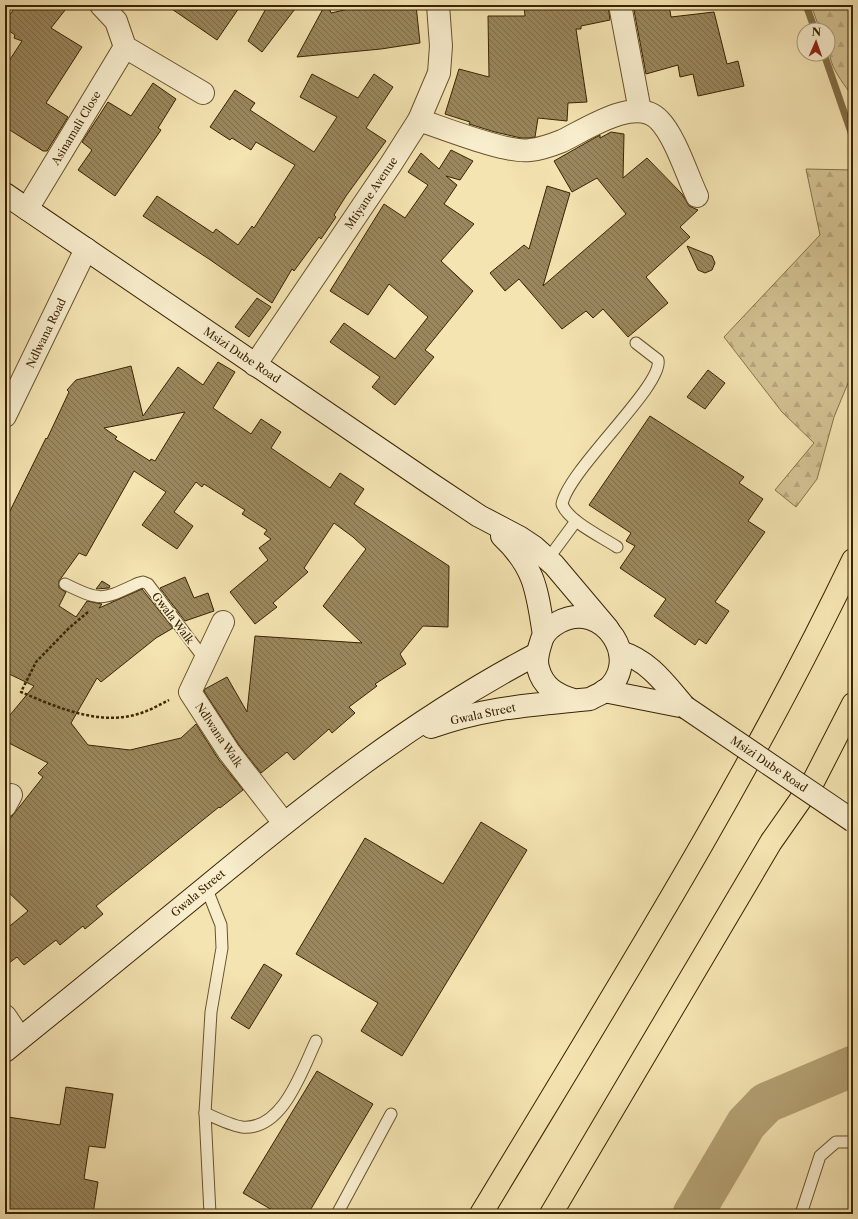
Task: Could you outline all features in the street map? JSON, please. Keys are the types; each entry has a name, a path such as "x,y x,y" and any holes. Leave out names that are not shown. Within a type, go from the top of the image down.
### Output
{"highway":[{"path":"481,1214 700,850 770,725 820,629 853,560"},
{"path":"551,1214 771,842 813,782 853,704"}],"street":[{"path":"101,5 116,21 125,47 203,93"},
{"name":"Mtiyane Avenue","path":"255,365 392,164 419,120 439,73 441,46 438,5"},
{"path":"620,5 640,111"},
{"name":"Asinamali Close","path":"27,209 125,47"},
{"path":"419,120 500,146 528,150 562,141 612,116 640,111 659,119 671,137 697,196"},
{"name":"Msizi Dube Road","path":"5,194 479,516 519,537 548,560 576,589 608,629"},
{"name":"Ndlwana Road","path":"5,416 86,249"},
{"name":"Msizi Dube Road","path":"479,516 510,543 528,567 538,593 540,644"},
{"path":"580,617 595,620 608,629 616,639 620,652 620,666 614,680 604,691 590,699 574,700 560,696 549,688 540,676 536,662 540,644 552,626 565,619 580,617"},
{"path":"190,692 206,662 223,622"},
{"name":"Gwala Street","path":"13,1044 284,823 394,740 496,675 540,644"},
{"name":"Msizi Dube Road","path":"620,652 632,655 647,665 685,707 853,821"},
{"name":"Msizi Dube Road","path":"604,691 685,707"},
{"name":"Ndlwana Walk","path":"190,692 229,752 284,823"},
{"name":"Gwala Street","path":"394,740 462,716 482,711 574,700"},
{"path":"5,1016 13,1044"}],"lane":[{"path":"617,547 576,521 564,511 562,504 568,487 638,400 658,367 658,360 636,343"},
{"path":"548,560 576,521"},
{"name":"Gwala Walk","path":"105,598 139,583 143,582 148,584 206,662"},
{"path":"65,584 90,597 105,598"},
{"path":"206,887 221,925 222,948 211,1012 204,1114 210,1214"},
{"path":"204,1114 243,1127 255,1126 268,1121 284,1106 316,1041"},
{"path":"337,1214 391,1114"},
{"path":"801,1214 820,1156 836,1142 853,1142"}],"path":[{"name":"Ndlwana Walk","path":"105,598 69,628 36,662 21,692 52,705 105,718 122,718 139,714 174,697 190,692"}],"green space":[{"path":"811,5 853,5 853,97 836,73 832,62 836,62 836,22 817,22"},
{"path":"806,169 853,170 853,371 834,417 817,479 796,507 775,490 814,443 782,412 724,337 820,235"}],"building":[{"path":"17,5 69,5 51,28 82,47 46,103 68,117 47,151 43,151 5,127 5,67 22,41 14,38 15,35 5,28 5,21"},
{"path":"166,5 241,5 217,40"},
{"path":"268,5 298,5 262,52 248,41"},
{"path":"325,5 328,5 331,13 366,5 389,5 390,9 416,5 420,43 381,49 297,57"},
{"path":"524,5 608,5 610,20 581,26 581,29 576,29 587,102 568,103 567,121 538,118 535,137 529,138 521,138 495,132 469,124 470,122 445,114 459,69 489,77 488,16 525,16"},
{"path":"633,5 669,5 671,17 714,12 727,64 738,61 744,86 698,96 693,74 680,77 678,65 646,74"},
{"path":"312,74 358,98 374,74 393,87 366,128 386,141 346,196 334,215 336,217 321,239 319,237 294,271 292,269 272,303 209,259 143,216 157,196 213,233 216,229 238,245 252,226 254,228 295,165 256,142 251,150 232,138 230,140 210,127 235,90 255,103 250,110 314,152 337,117 300,97"},
{"path":"153,83 176,99 158,128 161,130 115,196 78,170 92,150 82,142 108,102 131,116"},
{"path":"611,132 624,134 623,178 647,158 682,194 689,206 698,210 680,227 690,237 646,277 668,303 628,337 603,309 593,318 586,311 562,329 519,279 505,291 490,273 524,245 529,249 547,186 570,193 543,286 626,214 597,178 572,192 554,161 600,135 600,138"},
{"path":"451,150 473,161 460,180 446,176 457,185 444,204 474,224 441,261 473,291 425,350 434,357 395,405 372,387 380,377 330,342 344,323 395,359 428,317 389,284 368,315 330,291 384,204 405,218 428,185 408,172 421,153 439,169"},
{"path":"687,246 712,256 715,263 712,270 705,273 698,270"},
{"path":"257,298 271,307 249,337 235,327"},
{"path":"218,362 235,372 213,408 251,434 261,419 281,432 271,448 330,488 340,473 364,489 354,504 449,566 448,627 423,626 400,654 406,664 375,684 377,686 349,707 355,713 332,733 329,729 294,760 287,752 261,773 239,745 204,691 227,677 247,712 255,636 362,643 323,606 366,549 334,523 304,568 308,572 273,603 277,607 255,624 230,592 268,560 259,548 271,539 264,534 267,530 242,514 245,510 204,484 202,487 196,482 174,512 193,526 177,549 142,525 166,492 134,471 86,556 79,553 59,581 59,588 66,592 59,606 76,617 87,601 102,604 99,608 142,589 173,628 156,638 101,682 97,678 71,723 88,745 130,750 181,738 196,724 219,760 243,790 220,808 219,807 96,906 103,914 85,929 83,926 60,945 56,940 24,965 17,957 5,966 5,930 28,911 5,889 5,825 43,777 38,773 48,763 5,741 5,721 34,686 5,672 5,521 46,438 47,439 69,392 67,390 76,380 131,366 143,416 178,367 203,385","holes":["185,412 155,461 151,459 150,461 115,439 117,437 104,428"]},
{"path":"708,370 725,383 705,409 687,397"},
{"path":"650,416 744,477 739,483 763,499 748,521 765,532 715,602 729,611 706,644 699,639 695,645 654,616 666,599 620,568 635,546 626,541 631,533 589,505"},
{"path":"185,577 194,598 208,593 214,611 185,621 160,588"},
{"path":"102,581 110,586 109,588 96,589"},
{"path":"481,822 527,850 402,1056 361,1031 378,1003 296,954 365,838 443,884"},
{"path":"264,964 282,975 249,1029 231,1018"},
{"path":"317,1071 373,1104 308,1214 279,1214 243,1193"},
{"path":"66,1087 113,1094 105,1148 89,1146 84,1179 98,1182 93,1214 17,1214 5,1212 5,1133 8,1117 60,1125"}],"waterway":[{"path":"806,5 812,22"},
{"path":"827,62 853,138"},
{"path":"693,1214 746,1124 766,1103 853,1066"}]}
